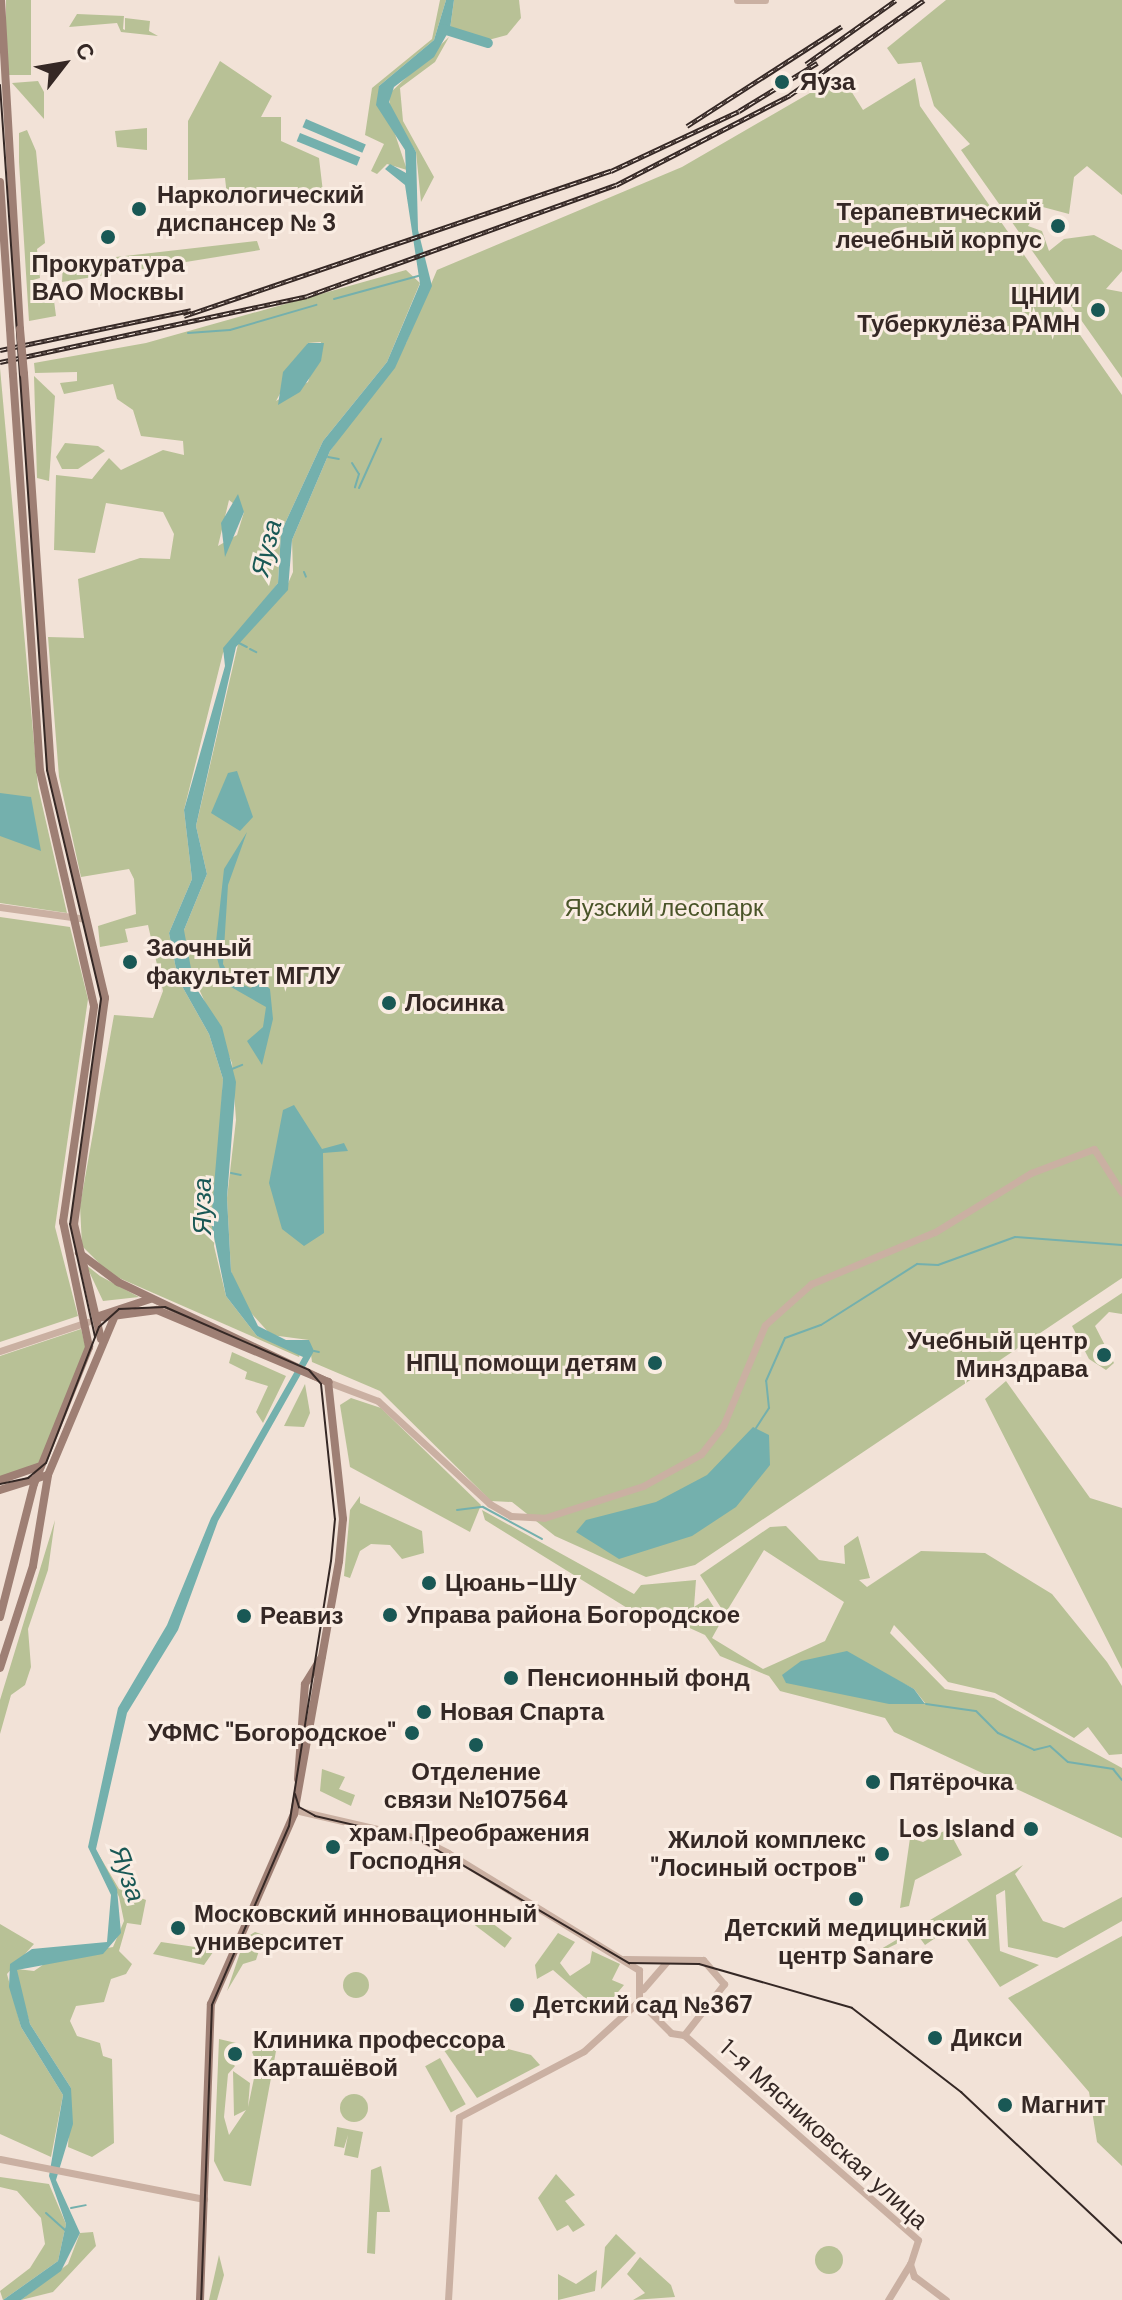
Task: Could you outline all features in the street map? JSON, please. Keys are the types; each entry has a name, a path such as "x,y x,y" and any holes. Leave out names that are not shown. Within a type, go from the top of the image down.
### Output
{"main road":[{"path":"1,0 5,121 51,771 105,1006 75,1206 78,1252 101,1339"},
{"path":"0,111 5,121"},
{"path":"0,182 40,771 94,1006 64,1230 87,1322 89,1347 34,1484 0,1617"},
{"path":"20,489 31,488"},
{"path":"26,573 37,572"},
{"path":"78,1252 155,1300 280,1359"},
{"path":"87,1322 155,1300"},
{"path":"97,1318 163,1311 328,1382 343,1519 295,1810 215,1989 200,2300"},
{"path":"0,1668 33,1566 48,1475 101,1339 119,1315"},
{"path":"0,1480 41,1466"},
{"path":"0,1490 34,1484 48,1475"},
{"path":"299,1788 305,1684 322,1657"}],"street":[{"path":"737,1 765,0"},
{"path":"0,907 86,919"},
{"path":"328,1382 378,1401 465,1483 511,1516 544,1518 643,1486 691,1461 723,1426 755,1347 781,1305 811,1284 935,1232 1031,1173 1094,1149 1122,1193"},
{"path":"0,1351 87,1322"},
{"path":"295,1810 421,1839 639,1970 642,1990 639,2001 584,2051 459,2117 448,2300"},
{"path":"624,1959 708,1962 724,1984 684,2035 639,2001"},
{"path":"642,1990 668,1960"},
{"name":"1-я Мясниковская улица","path":"684,2035 918,2240 910,2264 946,2300"},
{"path":"0,2159 174,2190 204,2199"},
{"path":"174,2190 204,2180"},
{"path":"888,2300 910,2264"}],"green space":[{"path":"6,0 31,0 31,75 6,75"},
{"path":"440,0 446,0 434,40 379,86 407,170 387,164 377,174 371,171 384,144 365,135 372,88 432,39"},
{"path":"454,0 519,0 521,18 507,35 481,42 450,29"},
{"path":"946,0 1122,0 1122,195 1087,166 1074,177 1069,214 1039,206 1028,226 1042,231 1049,251 1064,239 1094,235 1122,250 1122,271 1106,289 1122,292 1122,378 961,150 970,144 934,106 921,62 898,64 887,48"},
{"path":"77,14 124,16 125,30 125,18 150,21 149,31 158,36 121,32 117,23 69,27"},
{"path":"449,37 435,62 400,88 403,121 434,177 421,202 416,152 390,110 389,94"},
{"path":"220,61 272,96 261,117 281,117 281,141 319,158 323,192 227,196 225,178 188,180 188,121"},
{"name":"Яузский лесопарк","path":"841,75 863,110 915,78 920,106 1122,395 1122,1278 695,1565 646,1577 555,1536 512,1502 491,1501 380,1391 312,1362 309,1340 271,1335 242,1303 231,1271 227,1198 236,1120 232,1063 183,953 184,930 207,874 196,826 239,640 283,595 293,572 292,540 330,451 406,343 437,270 682,167"},
{"path":"38,81 44,92 44,119 12,83"},
{"path":"147,128 147,150 117,147 115,131"},
{"path":"27,130 36,151 45,243 37,249 40,278 33,280 53,293 56,316 29,321 19,162 19,133"},
{"path":"257,241 260,250 62,282 63,263"},
{"path":"406,270 420,283 387,362 323,441 281,532 278,583 223,653 184,810 192,879 169,933 178,979 209,1034 223,1079 214,1246 226,1296 257,1336 301,1351 299,1357 110,1274 82,1246 80,1206 114,1015 153,1018 163,991 148,925 125,929 128,942 100,947 98,926 136,914 134,879 129,869 81,877 59,777 48,637 84,638 78,579 140,558 170,559 174,534 163,512 106,503 95,553 54,550 56,475 92,479 109,458 121,470 163,450 184,455 183,441 141,436 133,410 117,399 113,384 64,394 60,383 77,381 77,372 35,373 34,363 146,343","holes":["321,342 308,382 276,401 308,343","229,500 244,512 237,535 218,546"]},
{"path":"0,368 38,787 67,913 0,903"},
{"path":"34,376 55,396 49,481 37,478"},
{"path":"65,443 98,446 105,451 78,469 62,469 56,457"},
{"path":"0,917 70,927 88,999 55,1227 78,1316 0,1342"},
{"path":"86,1265 100,1276 139,1297 103,1301"},
{"path":"1122,1293 1122,1314 1109,1312 1095,1326 1114,1363 1106,1370 1089,1359 1072,1326"},
{"path":"81,1329 86,1348 43,1455 37,1465 0,1477 0,1356"},
{"path":"232,1352 286,1376 263,1423 256,1412 268,1386 245,1379 247,1372 229,1363"},
{"path":"1006,1381 1090,1498 1122,1508 1122,1669 985,1399"},
{"path":"305,1384 310,1413 304,1427 284,1426"},
{"path":"351,1398 381,1408 481,1505 470,1532 350,1467 340,1405"},
{"path":"360,1496 360,1503 422,1531 424,1553 402,1559 390,1545 371,1544 360,1551 350,1578 344,1576 350,1510"},
{"path":"482,1510 634,1594 641,1585 696,1580 694,1607 708,1598 722,1620 712,1638 763,1669 825,1641 844,1602 764,1550 725,1614 700,1575 770,1527 786,1526 819,1560 845,1564 844,1546 858,1536 870,1578 859,1580 867,1587 921,1551 985,1553 1052,1594 1107,1662 1122,1686 1122,1754 1109,1755 1088,1727 1074,1738 995,1693 948,1682 894,1625 890,1633 945,1689 994,1698 1122,1768 1122,1838 894,1732 885,1718 780,1691 769,1676 720,1656 705,1635 650,1610 645,1619 485,1520","holes":["855,1659 914,1689 925,1703 854,1696"]},
{"path":"55,1520 48,1570 28,1629 31,1667 25,1685 11,1695 0,1734 0,1700"},
{"path":"322,1769 345,1777 339,1789 355,1795 351,1806 320,1791"},
{"path":"948,1829 962,1855 915,1880 909,1906 900,1908 910,1838 923,1842"},
{"path":"96,1850 119,1889 146,1900 141,1925 127,1923 119,1951 132,1964 126,1974 111,1979 104,2002 76,2006 70,2021 77,2036 100,2043 103,2056 112,2059 114,2143 92,2157 68,2147 71,2088 30,2024 17,1980 17,1969 34,1971 53,1958 113,1947 124,1921 119,1897"},
{"path":"1023,1865 1015,1874 1043,1921 1064,1928 1122,1897 1122,1921 1057,1958 1008,1947 1005,1890 996,1895 1000,1951 1039,1965 1000,1987 956,1924 925,1945 917,1934 859,1962"},
{"path":"480,1914 512,1938 505,1948 473,1924"},
{"path":"0,1924 34,1944 7,1974 21,2027 63,2095 51,2157 0,2134"},
{"path":"255,1932 264,1935 256,1960 243,1964 227,1991 245,1938"},
{"path":"558,1933 575,1942 560,1963 570,1976 590,1963 592,1951 620,1964 612,1980 624,1985 601,2012 553,1970 537,1979 535,1965"},
{"path":"1122,1936 1122,2166 1097,2142 1089,2092 1008,1998"},
{"path":"161,1942 202,1948 218,1945 204,1965 153,1954"},
{"path":"356,1972 365,1976 369,1985 365,1994 356,1998 347,1994 343,1985 347,1976"},
{"path":"219,2039 236,2043 224,2055 235,2066 228,2074 224,2117 229,2135 246,2110 234,2116 233,2071 250,2083 248,2107 257,2064 252,2052 260,2045 276,2051 251,2186 224,2181 214,2161"},
{"path":"470,2039 531,2055 540,2065 477,2098 439,2043"},
{"path":"440,2058 466,2104 451,2113 425,2066"},
{"path":"354,2094 364,2098 368,2108 364,2118 354,2122 344,2118 340,2108 344,2098"},
{"path":"337,2127 363,2132 358,2158 344,2155 348,2135 344,2148 334,2146"},
{"path":"381,2166 390,2212 377,2212 375,2254 367,2253 371,2170"},
{"path":"556,2174 575,2195 565,2201 585,2225 573,2232 568,2225 557,2231 538,2198"},
{"path":"0,2177 49,2184 66,2224 58,2261 3,2300 0,2291 30,2268 45,2244 41,2218 17,2191 0,2187"},
{"path":"93,2232 96,2246 53,2292 21,2300 68,2264 80,2233"},
{"path":"616,2234 636,2253 601,2289 605,2247"},
{"path":"829,2246 839,2250 843,2260 839,2270 829,2274 819,2270 815,2260 819,2250"},
{"path":"219,2255 224,2275 217,2300 209,2300"},
{"path":"640,2257 671,2285 675,2297 633,2300 645,2293 627,2274"},
{"path":"597,2270 595,2291 558,2300 558,2274 576,2284"}],"water":[{"path":"446,0 454,0 450,29 434,57 394,87 389,102 416,152 418,230 432,286 395,368 330,451 292,540 288,590 236,647 196,826 207,874 184,930 194,985 222,1027 236,1082 227,1198 231,1271 258,1326 286,1340 309,1340 314,1351 218,1521 178,1630 127,1713 96,1849 117,1889 121,1933 103,1954 17,1970 30,2024 71,2088 73,2124 56,2180 80,2233 61,2271 21,2300 3,2300 58,2261 66,2224 49,2176 63,2095 21,2027 9,1987 10,1964 32,1949 107,1942 111,1895 88,1847 118,1708 167,1625 211,1518 303,1357 257,1336 226,1296 211,1222 223,1079 209,1034 178,979 169,933 192,879 184,810 225,666 223,648 278,583 281,532 323,441 387,362 420,284 405,185 385,169 390,164 406,173 405,150 376,105 379,86 434,40"},
{"path":"306,119 366,144 362,153 302,127"},
{"path":"300,133 360,157 357,166 297,141"},
{"path":"308,343 324,343 321,361 300,392 278,405 283,372"},
{"path":"238,494 244,512 225,557 221,523"},
{"path":"237,771 253,817 240,831 211,813 228,773"},
{"path":"0,793 31,797 41,851 0,836"},
{"path":"247,832 228,885 223,964 232,981 251,988 259,980 270,989 273,1019 262,1065 247,1041 263,1027 266,1007 224,983 215,951 224,869"},
{"path":"294,1105 322,1149 344,1143 348,1151 323,1153 324,1233 304,1246 282,1229 269,1183 283,1110"},
{"path":"753,1427 769,1435 770,1465 736,1507 692,1536 619,1559 576,1532 586,1520 656,1502 707,1475"},
{"path":"847,1651 914,1689 925,1704 889,1704 786,1683 782,1675 801,1661"}],"waterway":[{"path":"443,29 488,43"},
{"path":"334,299 422,275"},
{"path":"188,333 230,330 316,305"},
{"path":"359,488 381,439"},
{"path":"328,457 339,459"},
{"path":"352,463 359,474 355,487"},
{"path":"304,572 306,577"},
{"path":"237,642 247,647"},
{"path":"250,649 256,652"},
{"path":"232,1069 242,1065"},
{"path":"231,1173 241,1175"},
{"path":"756,1428 769,1408 766,1381 785,1338 821,1325 917,1264 938,1265 1015,1237 1122,1245"},
{"path":"314,1351 319,1352"},
{"path":"457,1510 483,1507 542,1539"},
{"path":"926,1704 976,1711 998,1733 1034,1750 1050,1746 1068,1762 1113,1769 1122,1780"},
{"path":"71,2208 86,2205"},
{"path":"46,2213 66,2231"}],"tram line":[{"path":"0,85 47,770 101,999 70,1224 95,1337"},
{"path":"0,1484 28,1478 46,1463 99,1327 119,1309 165,1307 309,1370 321,1384 335,1519 331,1561 289,1826 212,2005 201,2300"},
{"path":"295,1794 299,1807 315,1816 420,1840 629,1963 699,1964 852,2008 961,2092 1122,2243"}],"railway":[{"path":"806,64 896,0"},
{"path":"0,362 307,296 616,185 790,95 924,0"},
{"path":"687,126 842,26"},
{"path":"184,316 611,171 739,111 817,63"},
{"path":"0,350 191,310"}],"place":[{"name":"Яуза","path":"782,82"},
{"name":"Наркологический диспансер № 3","path":"139,209"},
{"name":"Терапевтический лечебный корпус","path":"1058,226"},
{"name":"Прокуратура ВАО Москвы","path":"108,237"},
{"name":"ЦНИИ Туберкулёза РАМН","path":"1098,310"},
{"name":"Заочный факультет МГЛУ","path":"130,962"},
{"name":"Лосинка","path":"389,1003"},
{"name":"Учебный центр Минздрава","path":"1104,1355"},
{"name":"НПЦ помощи детям","path":"655,1363"},
{"name":"Цюань-Шу","path":"429,1583"},
{"name":"Управа района Богородское","path":"390,1615"},
{"name":"Реавиз","path":"244,1616"},
{"name":"Пенсионный фонд","path":"511,1678"},
{"name":"Новая Спарта","path":"424,1712"},
{"name":"УФМС \"Богородское\"","path":"412,1733"},
{"name":"Отделение связи №107564","path":"476,1745"},
{"name":"Пятёрочка","path":"873,1782"},
{"name":"Los Island","path":"1031,1829"},
{"name":"храм Преображения Господня","path":"333,1847"},
{"name":"Жилой комплекс \"Лосиный остров\"","path":"882,1854"},
{"name":"Детский медицинский центр Sanare","path":"856,1899"},
{"name":"Московский инновационный университет","path":"178,1928"},
{"name":"Детский сад №367","path":"517,2005"},
{"name":"Дикси","path":"935,2038"},
{"name":"Клиника профессора Карташёвой","path":"235,2054"},
{"name":"Магнит","path":"1005,2105"}]}
